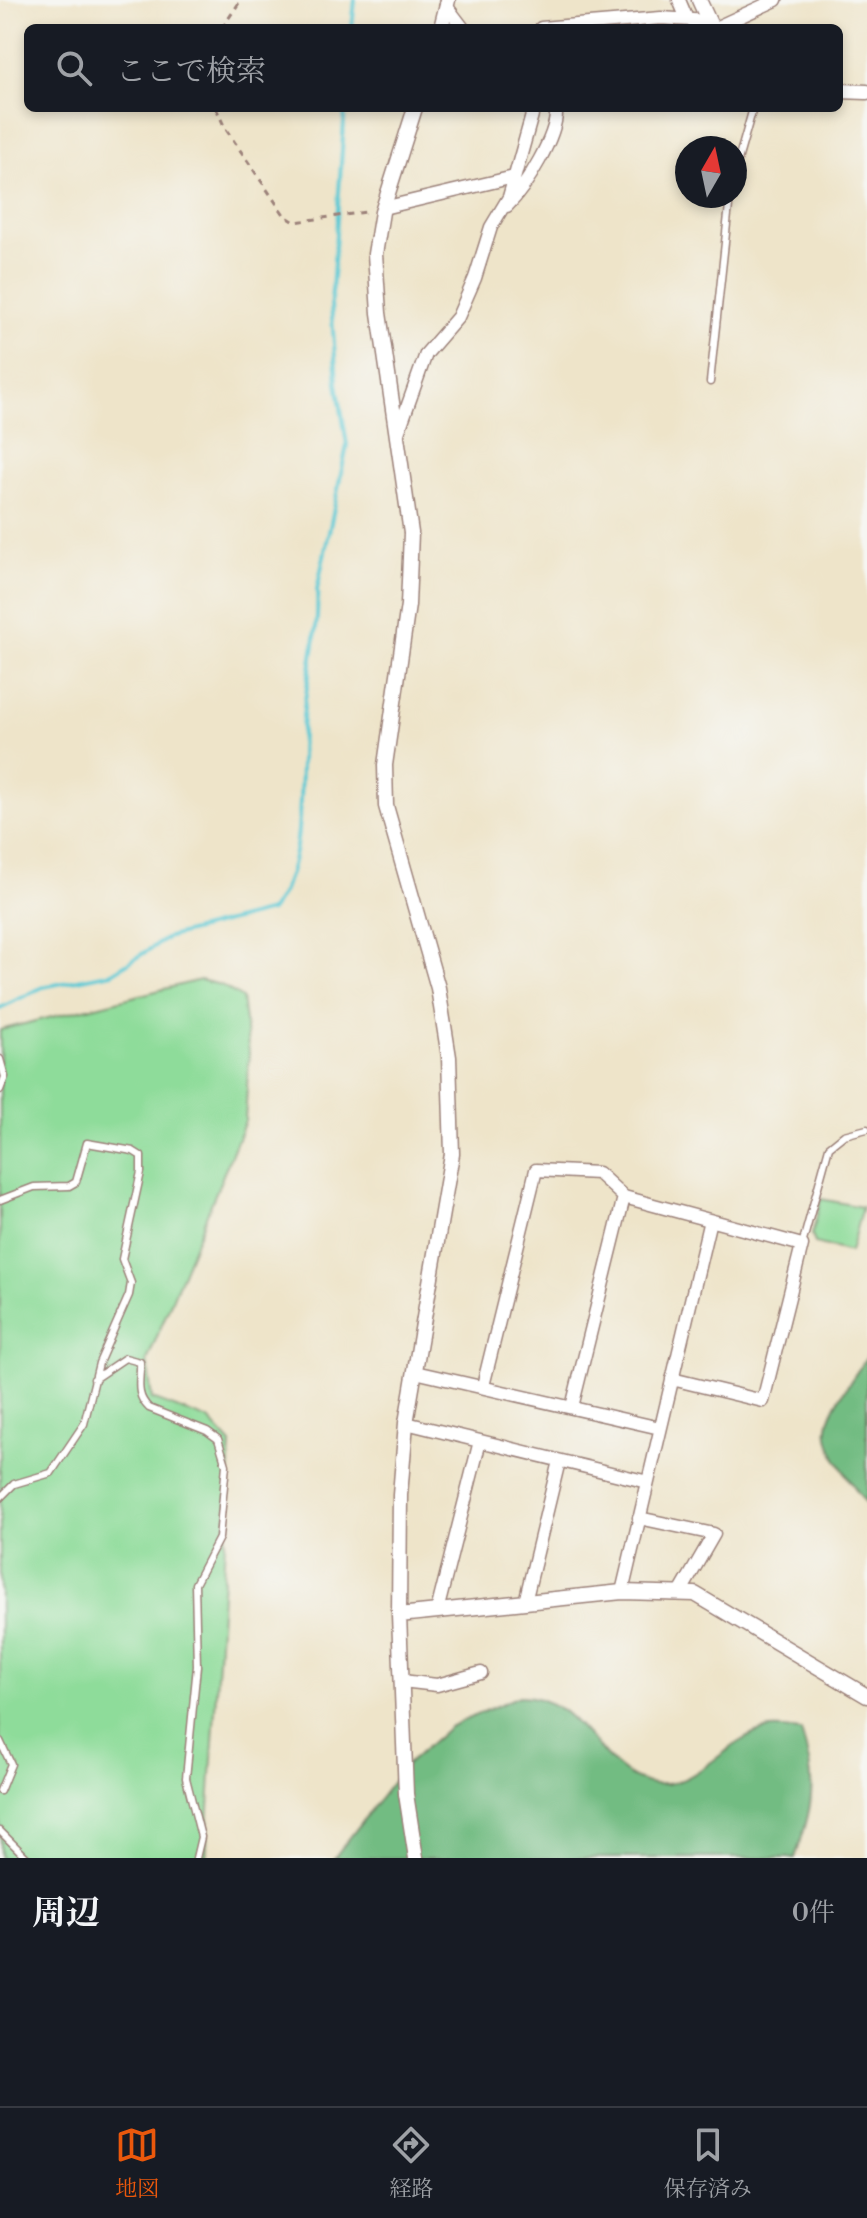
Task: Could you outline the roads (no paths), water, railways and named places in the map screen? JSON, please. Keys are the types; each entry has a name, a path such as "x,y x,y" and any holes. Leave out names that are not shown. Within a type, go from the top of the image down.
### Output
{"street":[{"path":"679,0 687,19"},
{"path":"699,0 711,24"},
{"path":"717,24 776,0"},
{"path":"442,24 447,4"},
{"path":"447,4 460,24"},
{"path":"589,24 661,18 687,19 705,24"},
{"path":"843,91 867,92"},
{"path":"414,112 382,210 375,277 411,533 410,573 388,723 386,806 438,988 453,1115 450,1167 406,1423 400,1495 399,1615 406,1794 416,1858"},
{"path":"398,433 426,354 458,317 514,177 533,112"},
{"path":"499,214 519,194 555,127 556,112"},
{"path":"382,210 514,177"},
{"path":"483,1386 536,1170 598,1173 624,1197 802,1245 763,1401 672,1379"},
{"path":"572,1407 624,1197"},
{"path":"622,1592 710,1220"},
{"path":"415,1372 660,1428"},
{"path":"406,1423 648,1482"},
{"path":"437,1611 480,1441"},
{"path":"525,1602 559,1461"},
{"path":"639,1518 714,1534 680,1593"},
{"path":"399,1615 622,1592 695,1594 867,1696"},
{"path":"402,1681 437,1685 481,1673"}],"lane":[{"path":"745,136 752,112"},
{"path":"710,382 729,208"},
{"path":"0,1059 5,1077 0,1090"},
{"path":"802,1245 829,1147 844,1135 867,1129"},
{"path":"0,1200 34,1187 69,1186 76,1182 87,1143 133,1151 141,1156 141,1172 122,1259 131,1283 129,1295 94,1379 84,1424 51,1473 14,1484 0,1498"},
{"path":"94,1379 125,1358 140,1362 138,1385 142,1401 149,1408 207,1431 224,1451 224,1512 219,1538 195,1584 197,1666 186,1778 201,1837 196,1858"},
{"path":"0,1741 11,1764 0,1791"},
{"path":"0,1831 27,1858"}],"waterway":[{"path":"352,24 355,0"},
{"path":"0,1008 43,987 112,973 169,937 270,911 283,891 296,844 303,717 315,638 317,590 347,445 337,383 331,304 345,112"}]}
